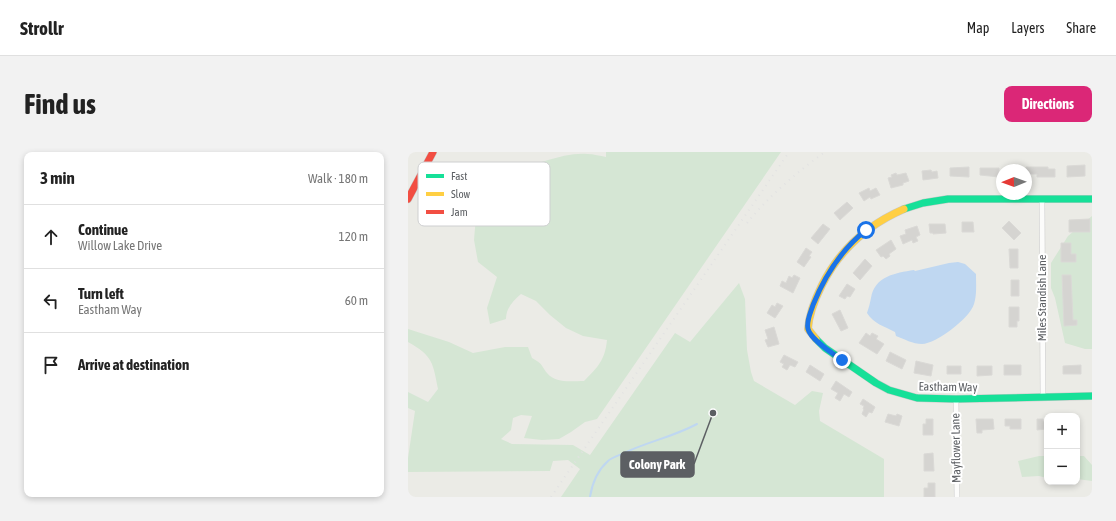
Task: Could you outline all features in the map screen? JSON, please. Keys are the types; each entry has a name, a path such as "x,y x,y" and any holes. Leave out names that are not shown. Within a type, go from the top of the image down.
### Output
{"street":[{"path":"428,162 433,152"},
{"path":"408,198 418,180"},
{"path":"1042,200 1092,198"},
{"name":"Eastham Way","path":"1042,200 940,200 909,207 888,216 861,234 830,269 809,316 808,329 825,348 876,383 890,390 917,398 956,399 1092,396"},
{"name":"Miles Standish Lane","path":"1042,200 1043,396"},
{"name":"Mayflower Lane","path":"956,399 957,497"}],"green space":[{"path":"606,152 781,152 597,419 585,422 559,439 542,440 524,438 532,416 521,415 513,418 511,430 501,439 512,444 573,445 590,455 675,333 690,342 739,283 745,299 747,350 754,381 795,405 812,391 823,393 819,411 820,421 884,459 884,497 561,497 580,469 568,460 553,461 550,471 408,472 408,458 415,411 408,408 408,392 428,402 438,389 433,366 427,356 408,342 408,329 449,342 473,353 505,347 528,347 532,358 540,363 551,377 559,380 584,381 600,363 605,353 607,340 583,336 566,328 536,301 521,294 509,308 506,319 490,324 487,308 497,277 478,262 474,240 475,226 550,226 550,162 543,162 568,155 578,154 590,154 606,157"},
{"path":"1092,216 1092,349 1085,349 1065,343 1055,298 1051,288 1051,263 1068,236"},
{"path":"1044,456 1044,477 1022,477 1018,461"},
{"path":"1080,456 1084,456 1092,465 1092,481 1080,479"}],"water":[{"path":"958,262 965,264 976,274 975,301 971,310 966,316 944,335 928,343 915,343 896,336 895,332 876,322 867,313 873,291 881,280 893,274"}],"building":[{"path":"1085,165 1085,176 1067,177 1067,166"},
{"path":"969,167 969,177 950,176 950,168"},
{"path":"1032,167 1048,167 1048,169 1055,169 1055,177 1037,177 1037,174 1032,174"},
{"path":"980,168 996,168 996,177 980,175"},
{"path":"931,170 932,172 937,171 938,178 923,180 922,171"},
{"path":"896,173 897,175 906,173 909,181 903,183 903,185 891,188 888,178 892,177 891,175"},
{"path":"869,188 870,191 876,188 880,195 871,199 870,197 864,201 859,193"},
{"path":"847,202 853,208 840,220 834,213"},
{"path":"1090,219 1090,232 1069,232 1069,220"},
{"path":"1009,221 1021,233 1014,240 1002,228"},
{"path":"962,222 973,222 974,232 962,232"},
{"path":"823,224 830,229 818,244 811,238"},
{"path":"929,224 945,224 946,233 930,233"},
{"path":"917,226 920,235 916,237 918,241 913,243 912,240 903,244 900,236 906,234 905,230"},
{"path":"891,240 896,249 889,254 890,256 886,259 883,256 881,257 876,250"},
{"path":"1061,243 1071,243 1071,254 1076,254 1076,262 1061,262"},
{"path":"806,248 812,252 809,256 811,257 804,267 797,262"},
{"path":"1009,249 1018,249 1018,268 1010,268"},
{"path":"865,259 872,266 860,280 853,273"},
{"path":"794,275 800,278 793,293 780,286 782,281 786,283 789,276 792,278"},
{"path":"1062,275 1071,275 1073,320 1077,320 1077,325 1064,326"},
{"path":"1011,280 1019,280 1019,296 1011,296"},
{"path":"847,284 855,289 850,297 847,296 845,299 839,296"},
{"path":"777,303 783,306 775,318 767,313 772,305 775,307"},
{"path":"1009,307 1019,307 1019,321 1017,321 1017,327 1009,327"},
{"path":"840,310 848,328 841,331 832,314"},
{"path":"774,327 779,344 768,347 765,340 768,339 765,330"},
{"path":"866,333 870,336 872,333 878,336 876,339 884,344 877,354 859,343"},
{"path":"890,352 906,360 902,369 886,361"},
{"path":"784,355 798,362 795,367 790,365 787,370 782,367 784,364 780,362"},
{"path":"916,361 933,365 931,376 914,373"},
{"path":"810,365 824,374 820,381 806,372"},
{"path":"1004,365 1021,365 1021,375 1004,375"},
{"path":"1081,365 1081,374 1063,374 1063,366"},
{"path":"947,366 961,366 961,374 947,374"},
{"path":"977,366 992,366 992,375 977,376"},
{"path":"836,381 852,392 849,397 844,394 840,401 835,398 838,393 831,389"},
{"path":"863,399 875,407 872,413 869,412 866,417 862,414 864,406 860,404"},
{"path":"888,414 896,416 897,414 902,416 899,426 885,422"},
{"path":"926,419 933,419 933,435 923,435 923,424 926,424"},
{"path":"976,419 993,419 994,429 982,430 982,433 977,433"},
{"path":"1005,419 1021,419 1021,429 1010,429 1010,426 1005,426"},
{"path":"1037,419 1043,419 1044,429 1037,430"},
{"path":"933,453 934,471 924,471 924,454"},
{"path":"928,483 935,483 935,497 924,497 924,488 928,488"}],"waterway":[{"path":"590,497 596,478 601,469 609,460 631,450 688,429 697,424"}],"railway":[{"path":"551,497 789,152"},
{"path":"747,223 784,185 825,152"}],"traffic: fast":[{"path":"904,209 923,203 948,199 1092,199"},
{"path":"816,339 825,348 876,383 889,390 917,398 956,399 1092,396"}],"traffic: slow":[{"path":"816,339 808,329 811,312 822,285 837,260 846,249 867,231 891,215 904,209"}],"traffic: jam":[{"path":"428,162 433,152"},
{"path":"408,199 418,180"}],"place":[{"name":"Colony Park","path":"713,413"}],"route":[{"path":"842,360 825,348 808,329 809,316 830,269 844,250 866,230"}]}
